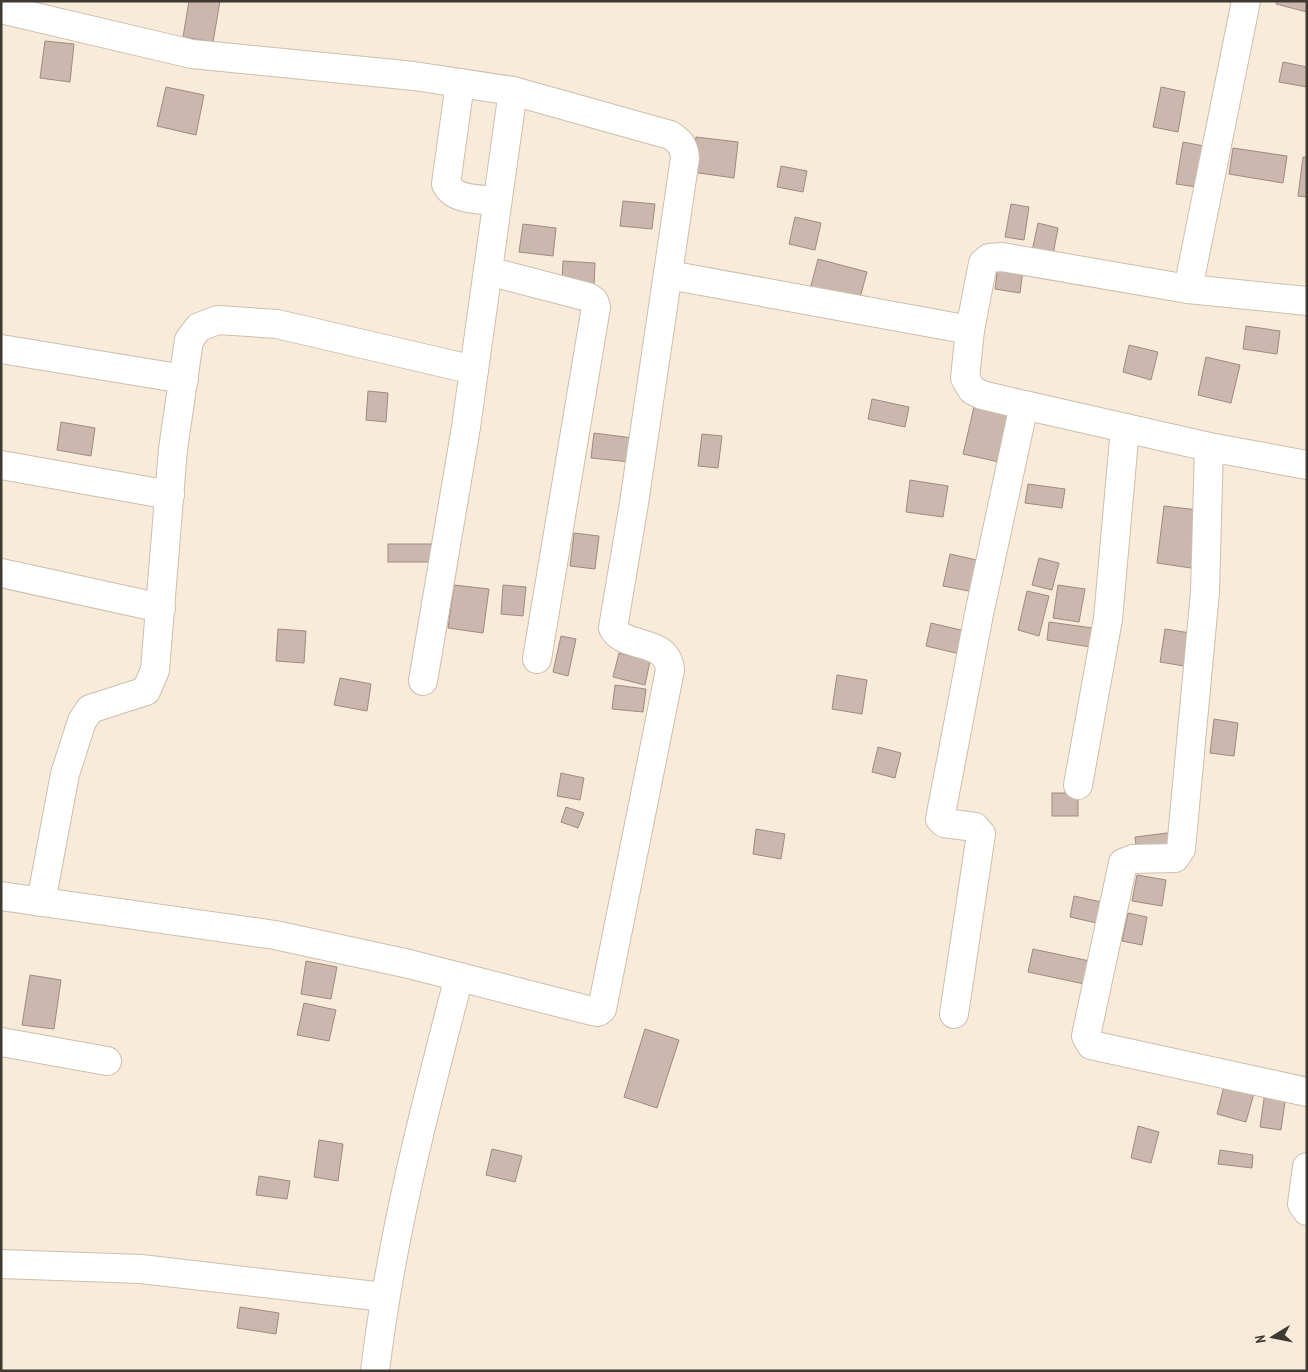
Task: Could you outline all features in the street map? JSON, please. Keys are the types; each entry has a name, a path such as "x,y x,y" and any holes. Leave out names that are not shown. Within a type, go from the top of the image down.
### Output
{"street":[{"path":"1188,289 1246,1"},
{"path":"1,9 192,54 460,82 513,91 670,134 678,140 684,149 685,158 669,275 614,628 620,635 658,650 666,656 670,670 604,1004 598,1012 458,977 275,935 1,896"},
{"path":"460,82 446,184 449,190 460,196 497,201"},
{"path":"422,681 474,370 513,91"},
{"path":"1307,301 1188,289 1002,257 989,258 983,263 980,272 970,330 965,378 972,390 982,395 1209,447 1307,465"},
{"path":"488,271 588,296 594,301 596,307 537,660"},
{"path":"669,275 970,330"},
{"path":"41,902 66,774 82,721 90,709 146,691 155,670 173,449 189,340 199,327 218,320 277,324 474,370"},
{"path":"1,350 184,379"},
{"path":"954,1014 981,834 975,827 948,825 940,819 979,614 1024,405"},
{"path":"1078,785 1108,619 1125,428"},
{"path":"1209,447 1205,592 1182,849 1175,858 1133,859 1123,863 1086,1036 1091,1045 1307,1092"},
{"path":"1,465 170,495"},
{"path":"1,573 161,608"},
{"path":"375,1371 384,1297 418,1138 458,977"},
{"path":"1,1042 108,1061"},
{"path":"1307,1167 1302,1204 1307,1211"},
{"path":"1,1264 141,1269 384,1297"}],"building":[{"path":"189,1 220,1 213,42 183,37"},
{"path":"1277,1 1307,1 1307,12 1276,4"},
{"path":"45,41 74,44 70,82 40,78"},
{"path":"1283,62 1307,67 1307,87 1279,82"},
{"path":"166,87 204,95 196,135 157,126"},
{"path":"1161,87 1185,92 1178,132 1153,127"},
{"path":"696,137 738,142 734,178 692,172"},
{"path":"1183,142 1204,146 1197,187 1176,184"},
{"path":"1233,148 1287,156 1283,183 1229,174"},
{"path":"1303,157 1307,157 1307,197 1298,196"},
{"path":"781,166 807,171 803,192 777,187"},
{"path":"623,201 655,204 652,229 620,226"},
{"path":"1011,204 1029,207 1024,240 1005,237"},
{"path":"795,217 821,223 815,250 789,244"},
{"path":"1038,223 1058,228 1052,260 1031,256"},
{"path":"523,224 556,228 553,256 519,252"},
{"path":"818,259 867,272 858,305 809,293"},
{"path":"563,261 595,263 594,286 562,284"},
{"path":"998,266 1023,270 1020,293 995,289"},
{"path":"1246,326 1280,331 1277,354 1243,349"},
{"path":"1129,345 1158,352 1151,380 1123,372"},
{"path":"1206,357 1240,365 1231,403 1198,395"},
{"path":"368,391 388,393 386,422 366,420"},
{"path":"872,399 909,407 905,427 868,419"},
{"path":"974,407 1019,418 1008,464 963,454"},
{"path":"61,422 95,428 91,456 57,450"},
{"path":"594,433 633,438 630,462 591,458"},
{"path":"702,434 722,436 718,468 698,466"},
{"path":"910,480 948,486 943,517 906,512"},
{"path":"1028,484 1065,489 1062,508 1025,503"},
{"path":"1164,506 1198,510 1191,568 1157,563"},
{"path":"574,533 599,536 595,569 570,566"},
{"path":"388,544 437,544 437,562 388,562"},
{"path":"950,554 981,561 974,592 943,586"},
{"path":"1039,558 1059,563 1052,590 1032,585"},
{"path":"454,585 489,589 483,633 448,628"},
{"path":"503,585 526,587 523,616 501,614"},
{"path":"1058,585 1085,589 1079,622 1053,618"},
{"path":"1027,591 1049,596 1039,636 1018,630"},
{"path":"1049,622 1100,629 1097,648 1047,640"},
{"path":"931,623 965,631 960,654 926,646"},
{"path":"278,629 306,631 304,663 276,661"},
{"path":"1165,629 1190,633 1184,666 1160,662"},
{"path":"561,636 576,639 568,676 553,672"},
{"path":"619,653 650,661 645,685 613,677"},
{"path":"837,675 867,680 862,714 832,709"},
{"path":"340,678 371,684 367,711 334,705"},
{"path":"615,685 646,689 643,712 612,709"},
{"path":"1214,719 1238,723 1234,756 1210,753"},
{"path":"878,747 901,753 895,778 872,772"},
{"path":"561,773 584,778 580,800 557,796"},
{"path":"1052,793 1078,793 1078,816 1052,816"},
{"path":"566,807 584,813 578,828 561,822"},
{"path":"756,829 785,834 781,859 753,854"},
{"path":"1175,832 1177,849 1137,853 1135,837"},
{"path":"1137,875 1166,880 1162,906 1132,901"},
{"path":"1074,896 1106,903 1101,924 1070,917"},
{"path":"1128,913 1147,917 1142,945 1122,941"},
{"path":"1033,949 1094,962 1089,985 1028,972"},
{"path":"306,961 337,967 331,999 301,994"},
{"path":"30,975 61,980 54,1029 22,1025"},
{"path":"304,1003 336,1010 329,1041 297,1035"},
{"path":"645,1029 679,1040 657,1108 624,1097"},
{"path":"1226,1078 1256,1086 1246,1122 1217,1114"},
{"path":"1265,1092 1286,1095 1281,1130 1260,1127"},
{"path":"1138,1126 1159,1132 1151,1163 1131,1158"},
{"path":"319,1140 343,1144 338,1181 314,1177"},
{"path":"492,1149 522,1156 515,1182 486,1175"},
{"path":"1220,1150 1253,1155 1252,1168 1218,1164"},
{"path":"259,1176 290,1181 287,1199 256,1195"},
{"path":"240,1307 279,1313 276,1334 237,1328"}]}
